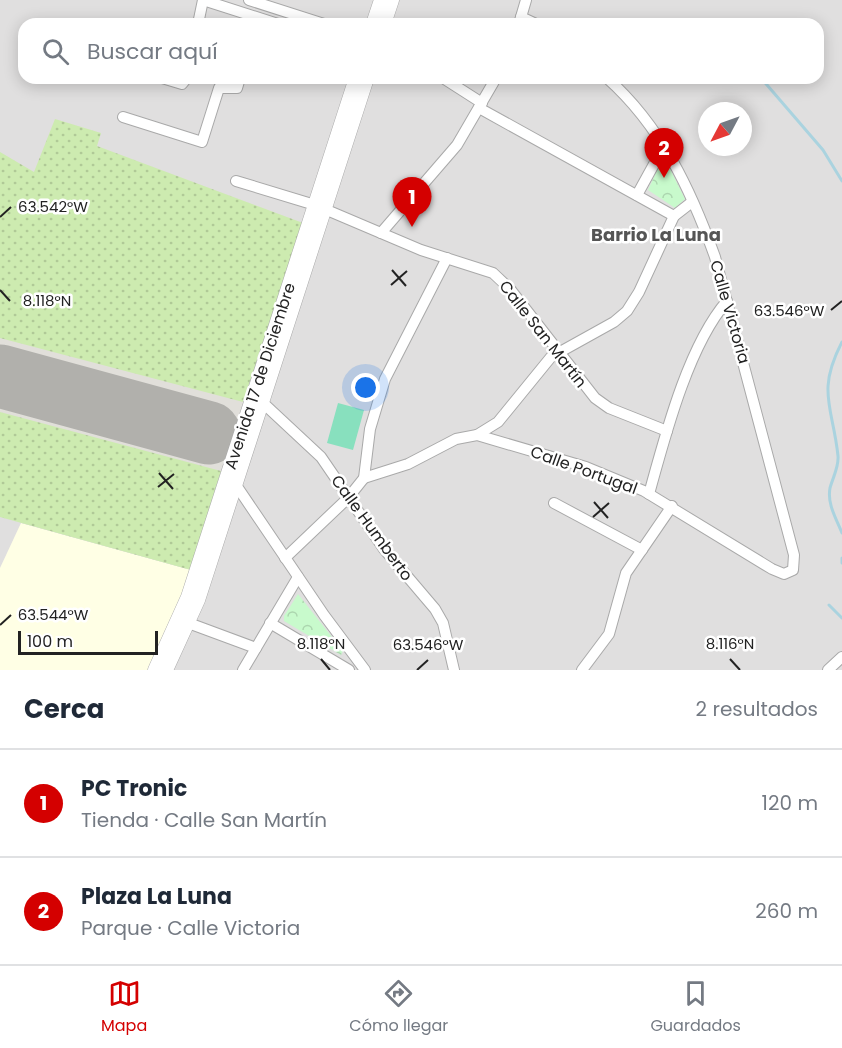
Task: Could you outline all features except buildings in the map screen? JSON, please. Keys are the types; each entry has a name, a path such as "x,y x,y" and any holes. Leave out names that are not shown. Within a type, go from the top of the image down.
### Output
{"street":[{"path":"199,18 203,0 252,18"},
{"path":"243,13 248,0 305,18"},
{"path":"375,18 381,0"},
{"path":"386,18 392,0"},
{"path":"521,18 526,0"},
{"path":"123,117 202,142 219,88 237,88 238,84"},
{"name":"Avenida 17 de Diciembre","path":"166,670 236,485 320,207 354,84"},
{"name":"Avenida 17 de Diciembre","path":"155,670 184,621 320,207 365,84"},
{"path":"450,84 481,106 674,216"},
{"path":"381,233 449,156 493,84"},
{"name":"Calle Victoria","path":"613,84 637,107 664,146 692,202 715,257 794,555 792,572"},
{"path":"637,195 664,146"},
{"name":"Calle San Martín","path":"236,181 320,207 381,233 485,270 501,279 602,404 667,431"},
{"path":"364,478 408,464 456,439 477,435 498,423 546,362 558,352 614,322 627,311 639,292 674,216 692,202"},
{"path":"285,558 348,498 364,478 370,429 385,379 447,258"},
{"path":"649,494 667,431 706,329 727,301"},
{"name":"Calle Humberto","path":"262,402 305,439 321,457 395,564 444,623 454,670"},
{"name":"Calle Portugal","path":"477,435 586,467 649,494 772,569 784,574 792,572"},
{"path":"236,485 365,670"},
{"path":"554,503 642,550"},
{"path":"582,670 609,634 622,580 672,506"},
{"path":"243,670 298,577"},
{"path":"184,621 256,648"},
{"path":"270,623 334,666 349,670"},
{"path":"828,670 842,657"}],"shaded area":[{"path":"0,0 842,0 842,670 0,670"},
{"path":"55,119 101,133 97,146 303,223 221,471 191,570 0,517 0,152 34,172"},
{"path":"21,523 191,570 181,603 150,670 0,670 0,568"}],"green space":[{"path":"55,119 101,133 97,146 303,223 243,402 0,338 0,152 34,172"},
{"path":"666,161 685,199 675,208 648,190 659,166"},
{"path":"338,403 364,410 353,450 327,443"},
{"path":"0,412 221,471 191,570 0,517"},
{"path":"298,594 343,651 341,655 284,621 284,616"}],"waterway":[{"path":"766,84 823,150 842,181"},
{"path":"842,342 834,359 828,387 838,460 829,494 842,533"},
{"path":"842,558 842,563"},
{"path":"829,605 842,618"}],"runway":[{"path":"0,376 209,433"}],"place":[{"name":"Plaza La Luna","path":"664,178"},
{"name":"PC Tronic","path":"412,227"}],"district":[{"name":"Barrio La Luna","path":"656,234"}]}
